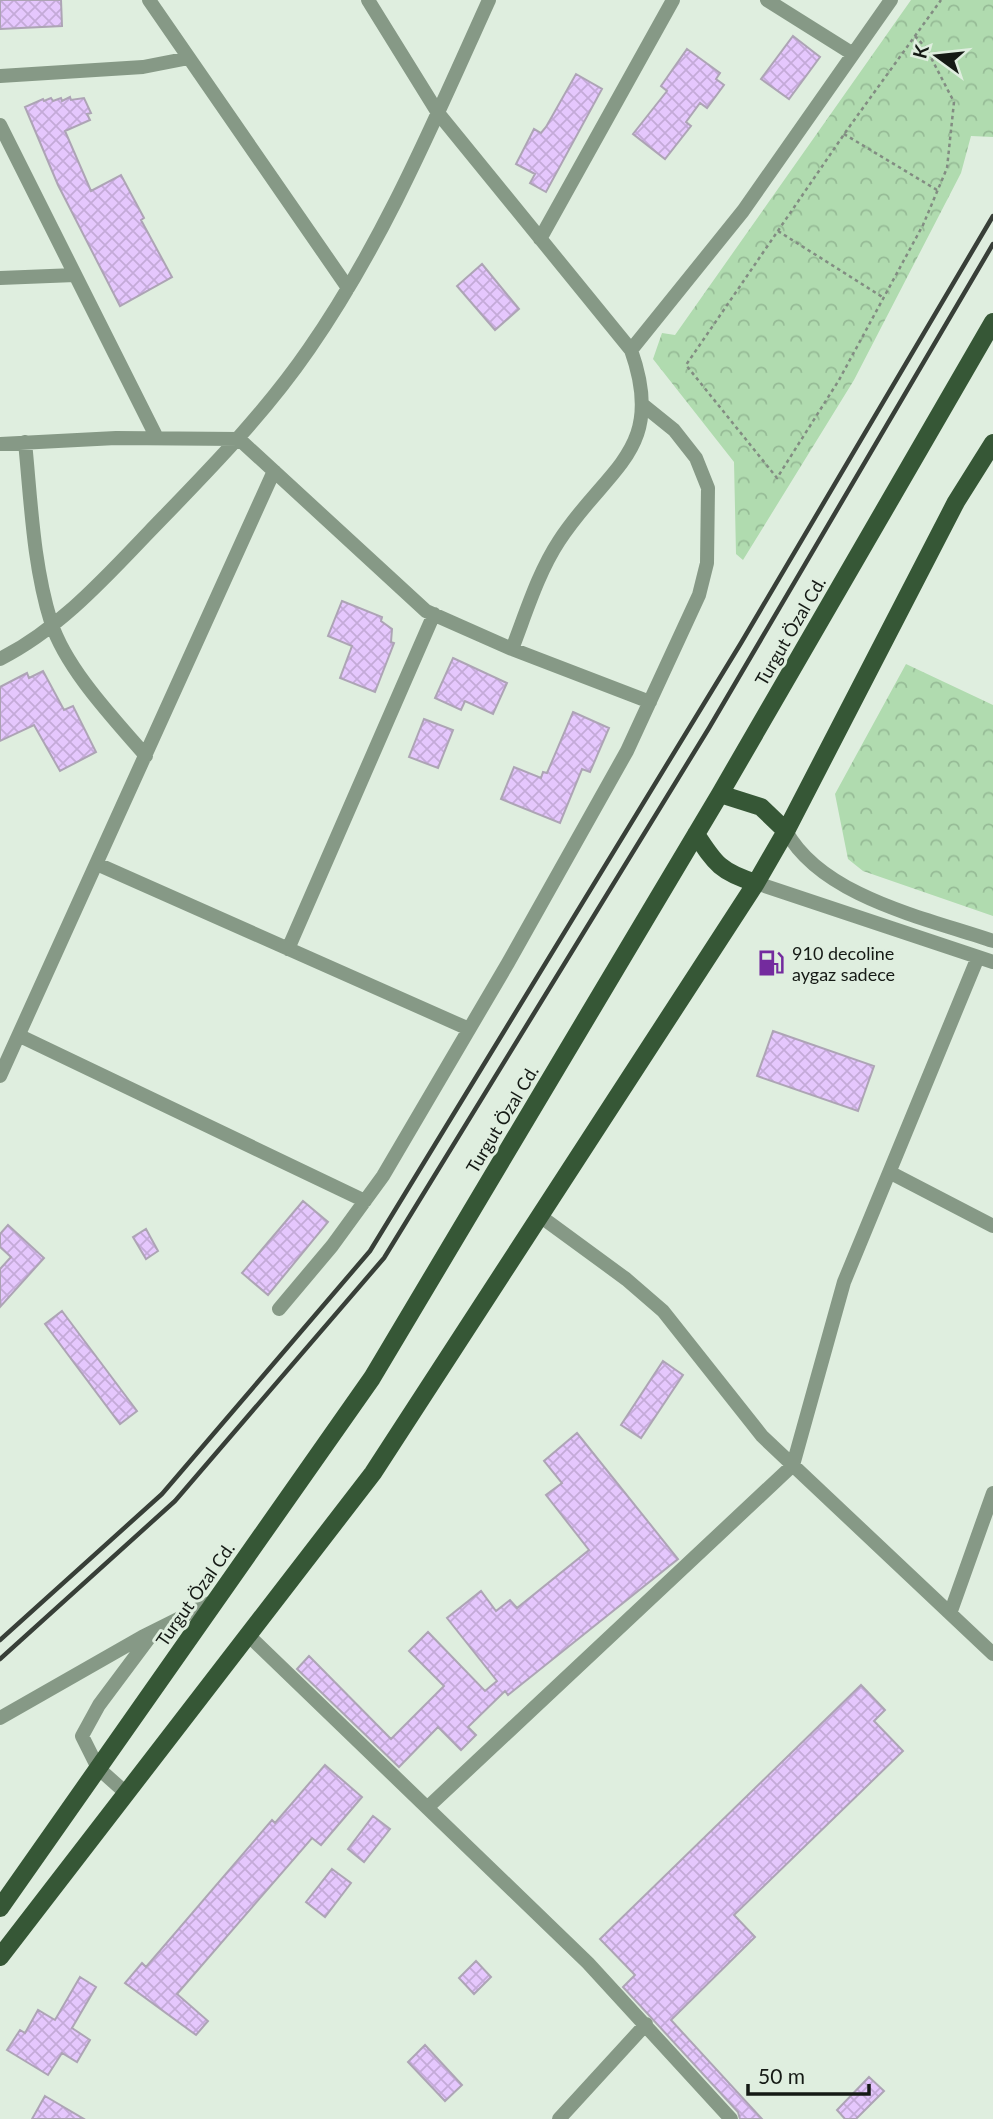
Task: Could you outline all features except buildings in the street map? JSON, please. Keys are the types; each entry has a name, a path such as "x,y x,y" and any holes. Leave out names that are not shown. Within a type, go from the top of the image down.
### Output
{"main road":[{"name":"Turgut Özal Cd.","path":"0,1908 372,1378 720,794 993,322"},
{"path":"0,1958 373,1473 756,883 786,831 956,502 993,443"},
{"path":"720,794 761,807 786,831"},
{"path":"696,834 726,874 756,883"}],"street":[{"path":"149,0 348,288"},
{"path":"368,0 438,113 631,350 642,380 643,405 636,442 559,541 535,591 513,649"},
{"path":"0,659 84,600 239,439 309,349 348,288 409,175 489,0"},
{"path":"540,239 673,0"},
{"path":"767,0 853,54"},
{"path":"631,350 743,211 891,0"},
{"path":"0,76 143,67 189,58"},
{"path":"0,125 157,438"},
{"path":"0,278 75,275"},
{"path":"279,1309 383,1176 627,751 699,596 707,563 710,525 708,488 696,458 674,430 643,405"},
{"path":"0,443 157,438 239,439 426,611 513,649 650,702"},
{"path":"25,442 36,558 51,624 89,691 146,756"},
{"path":"0,1076 274,471"},
{"path":"288,949 434,614"},
{"path":"786,831 797,851 840,884 993,942"},
{"path":"97,864 469,1029"},
{"path":"756,883 993,962"},
{"path":"428,1807 793,1465 844,1282 978,957"},
{"path":"20,1036 365,1201"},
{"path":"891,1173 993,1226"},
{"path":"540,1216 626,1279 663,1311 762,1436 951,1611 993,1654"},
{"path":"951,1611 993,1493"},
{"path":"0,1718 155,1630 215,1601"},
{"path":"125,1793 98,1768 82,1736 99,1704 155,1630"},
{"path":"247,1634 588,1963 732,2119"},
{"path":"559,2119 646,2024"}],"path":[{"path":"915,36 926,48 954,102 947,168 923,225 884,298 839,380 777,478 686,365 844,134 941,0"},
{"path":"844,134 938,191"},
{"path":"778,231 884,298"}],"green space":[{"path":"911,0 993,0 993,137 971,136 961,173 854,380 743,560 736,554 734,462 653,359 662,333 675,335"},
{"path":"906,664 993,705 993,916 863,871 848,859 835,794"}],"railway":[{"path":"0,1640 162,1494 370,1251 741,643 993,216"},
{"path":"0,1659 175,1501 384,1258 709,728 993,244"}],"place":[{"name":"910 decoline aygaz sadece","path":"771,963"}]}
